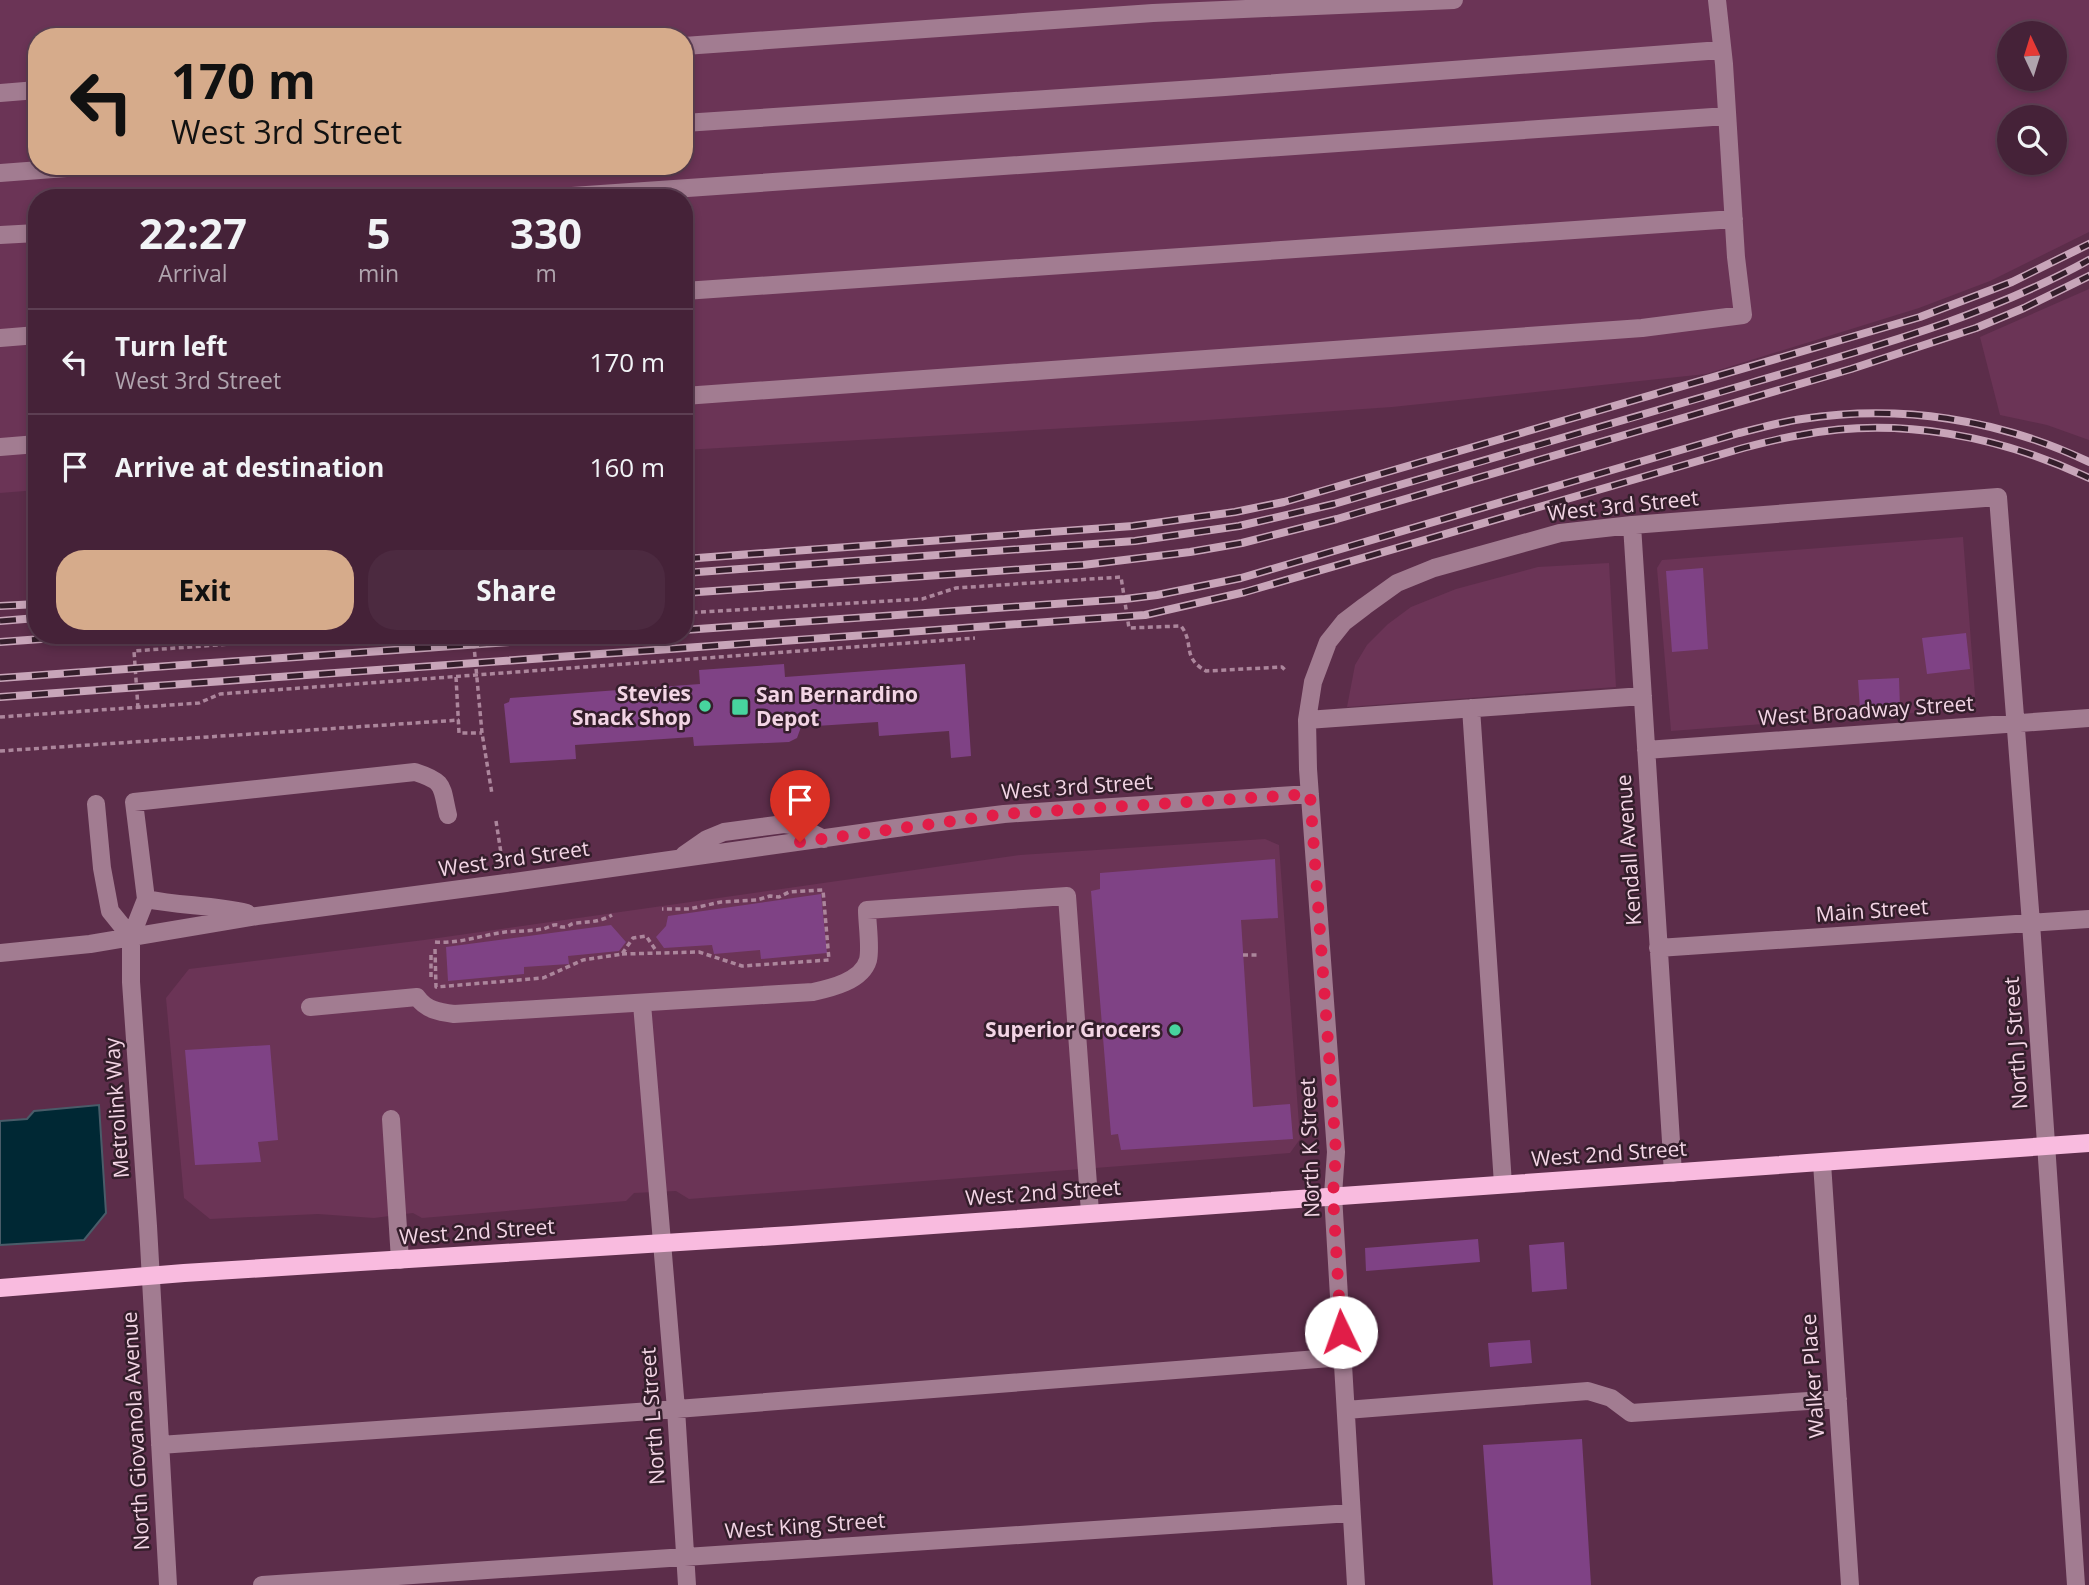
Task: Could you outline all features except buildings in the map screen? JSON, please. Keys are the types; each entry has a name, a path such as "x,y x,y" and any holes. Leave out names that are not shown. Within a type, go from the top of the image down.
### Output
{"main road":[{"name":"West 2nd Street","path":"0,1288 151,1275 661,1244 2089,1143"}],"street":[{"path":"693,45 1153,13 1454,0"},
{"path":"693,395 1642,328 1743,315 1717,0"},
{"path":"693,122 1721,50"},
{"path":"0,93 28,91"},
{"path":"673,189 1727,116"},
{"path":"0,173 28,171"},
{"path":"693,290 1734,219"},
{"path":"0,235 28,233"},
{"path":"0,338 28,336"},
{"path":"0,447 28,445"},
{"name":"West 3rd Street","path":"0,953 90,944 257,916 1004,814 1310,794 1307,720 1312,682 1328,642 1344,622 1397,583 1434,568 1560,533 1998,497"},
{"name":"North J Street","path":"1998,497 2031,923 2076,1585"},
{"name":"Kendall Avenue","path":"1633,525 1673,1173"},
{"path":"1307,720 1643,696"},
{"path":"1471,708 1503,1184"},
{"name":"West Broadway Street","path":"1646,750 2089,718"},
{"name":"Metrolink Way","path":"151,1275 131,982 131,937 146,899 134,802 415,772 436,779 441,785 448,816"},
{"name":"North K Street","path":"1310,794 1336,1152 1333,1195 1356,1585"},
{"path":"96,804 102,868 110,911 131,937"},
{"path":"310,1007 417,998 423,1006 454,1014 813,992 834,988 856,975 868,960 867,910 1067,896 1090,1212"},
{"path":"146,899 174,904 216,906 257,916"},
{"name":"Main Street","path":"1658,948 2089,919"},
{"name":"North L Street","path":"642,1004 676,1409 687,1585"},
{"path":"391,1119 400,1260"},
{"name":"Walker Place","path":"1822,1163 1850,1585"},
{"name":"North Giovanola Avenue","path":"151,1275 168,1585"},
{"path":"160,1445 676,1409 1343,1357"},
{"path":"1346,1410 1588,1391 1611,1398 1631,1413 1838,1399"},
{"name":"West King Street","path":"262,1585 1352,1513"}],"path":[{"path":"693,613 922,598 956,589 1121,577 1129,628 1181,626 1187,634 1189,656 1195,665 1206,671 1282,667 1285,670"},
{"path":"0,717 199,703 220,694 975,638"},
{"path":"138,708 134,650 223,644"},
{"path":"474,644 482,733 492,794"},
{"path":"456,676 460,733 482,733"},
{"path":"0,751 459,720"},
{"path":"496,821 503,868"},
{"path":"435,949 436,987 542,978 583,960 622,954 699,952 742,966 829,960 823,890 789,892 779,897 721,902 690,909 662,909"},
{"path":"435,942 447,943 480,935 544,929 555,925 566,927 575,923 601,921 612,915"},
{"path":"622,954 633,938 646,936 655,949"},
{"path":"431,955 431,979"},
{"path":"1243,956 1260,955"}],"shaded area":[{"path":"0,0 2089,0 2089,232 1990,281 1919,308 1706,374 1392,407 693,449 693,189 28,189 28,491 0,493"},
{"path":"2089,289 2089,440 2047,425 2000,415 1980,337"},
{"path":"1963,537 1976,708 1671,731 1657,568 1662,560"},
{"path":"1609,563 1616,687 1347,707 1355,665 1367,645 1388,624 1411,607 1456,589 1538,567"},
{"path":"1265,839 1279,845 1300,1139 1290,1153 689,1199 676,1191 634,1193 626,1201 422,1218 413,1213 374,1218 318,1214 210,1219 184,1198 166,998 189,969 424,940 1020,855"}],"water":[{"path":"99,1105 106,1213 84,1240 0,1245 0,1121 27,1119 34,1111"}],"railway":[{"path":"693,558 1133,526 1235,512 1284,502 1920,317 2012,282 2089,244"},
{"path":"693,572 1135,541 1239,526 1334,504 1881,344 2008,299 2089,260"},
{"path":"693,592 1083,565 1242,543 1337,519 1851,369 1976,328 2089,276"},
{"path":"693,629 1157,595 1241,578 1739,433 1802,419 1876,413 1949,419 2020,435 2089,462"},
{"path":"0,697 1145,615 1245,592 1743,448 1838,430 1911,429 1948,434 2020,451 2089,478"},
{"path":"0,606 28,604"},
{"path":"0,621 28,619"},
{"path":"0,642 28,640"},
{"path":"0,678 480,644"}],"place":[{"name":"Stevies Snack Shop","path":"705,706"},
{"name":"San Bernardino Depot","path":"740,707"},
{"name":"Superior Grocers","path":"1175,1030"}],"route":[{"path":"800,842 1004,814 1310,794 1336,1152 1333,1195 1341,1332"}]}
